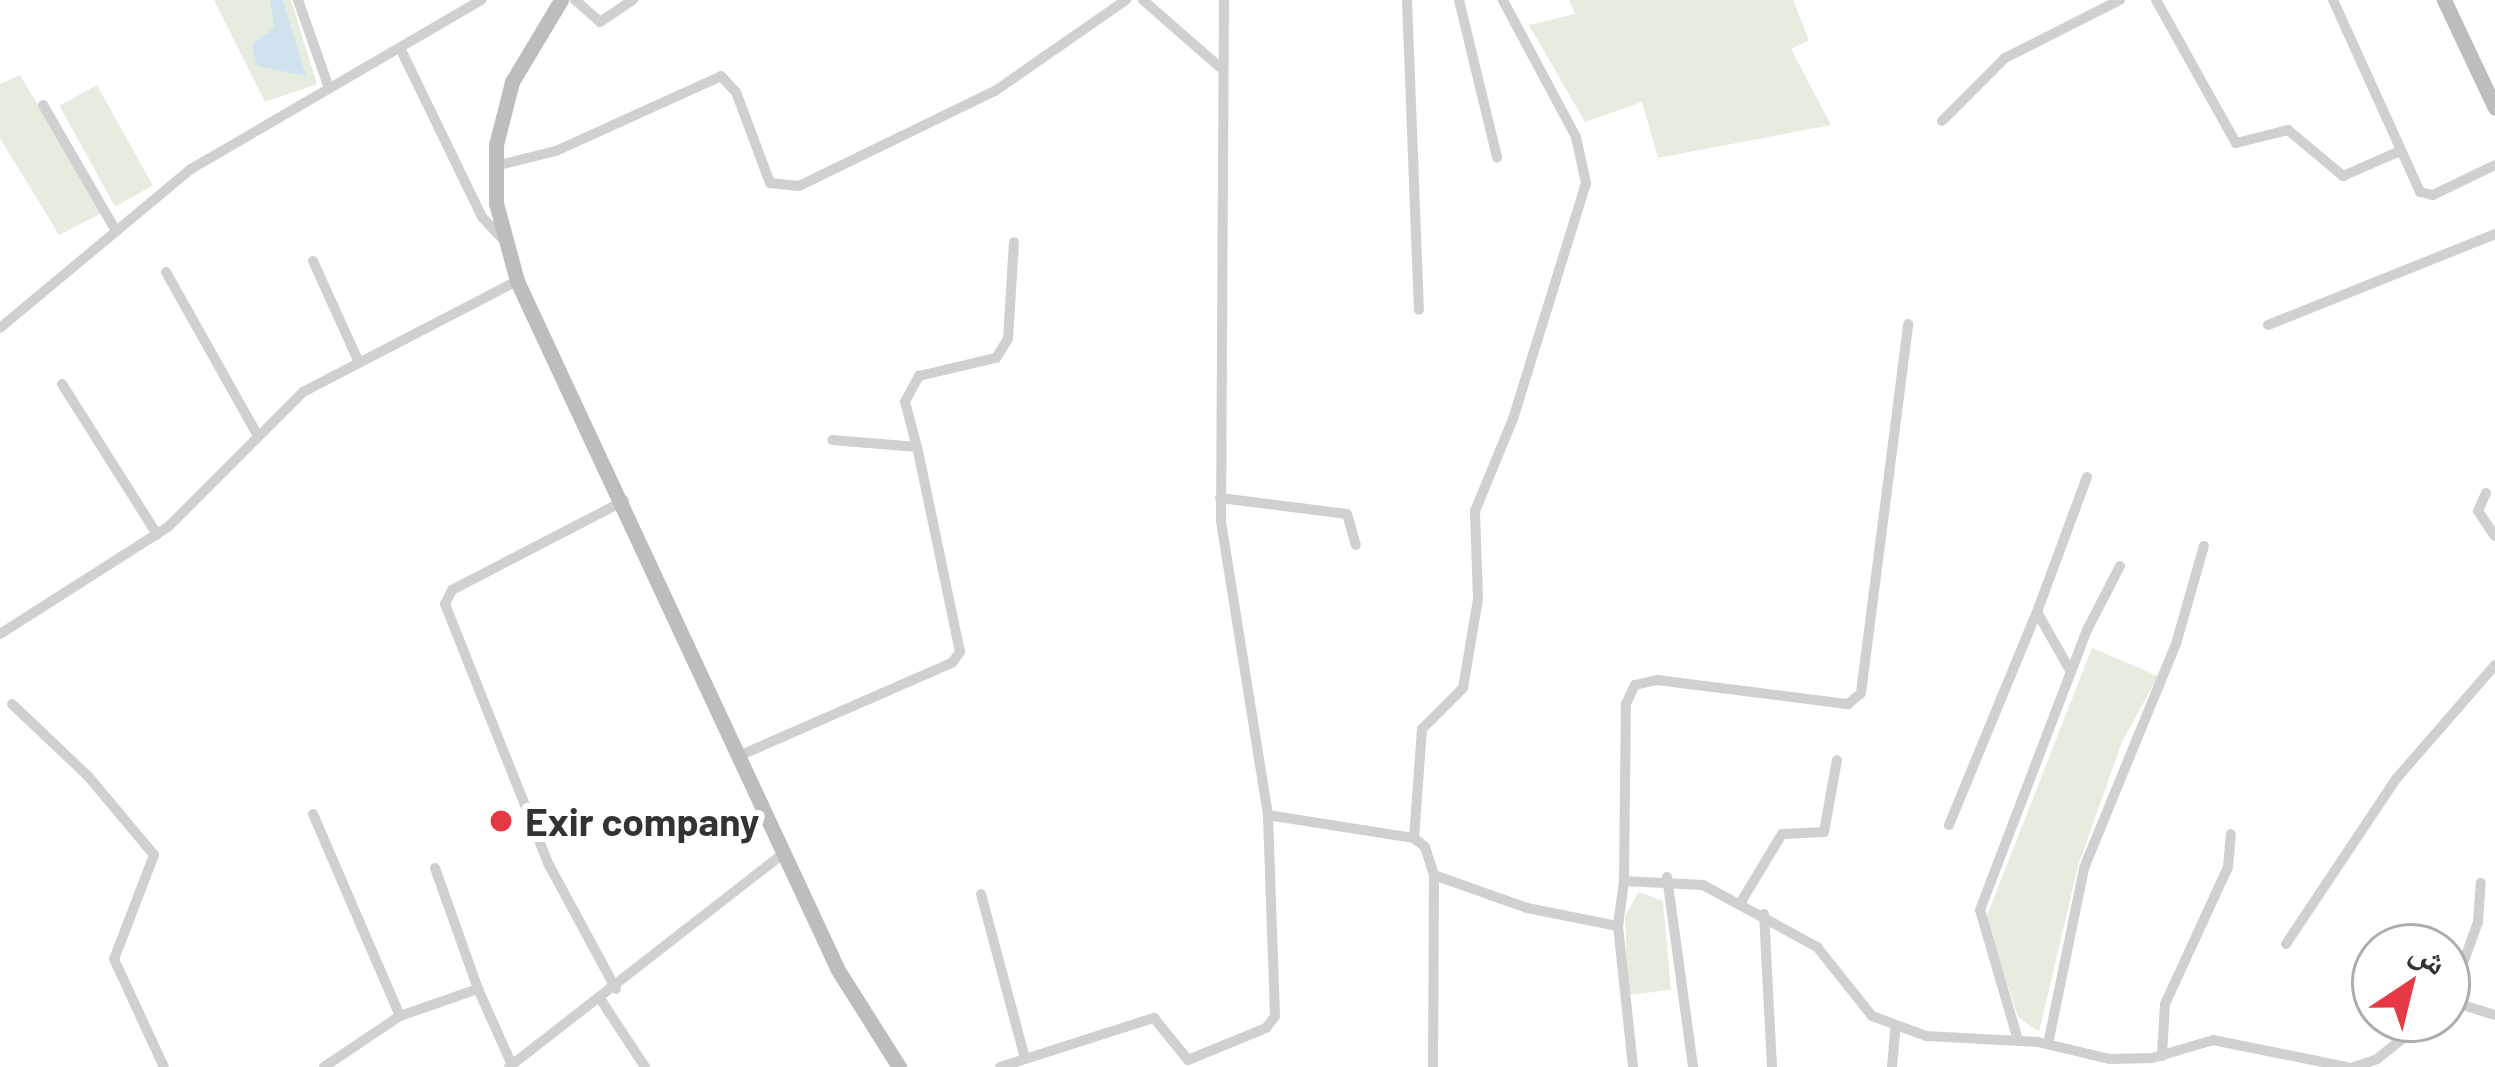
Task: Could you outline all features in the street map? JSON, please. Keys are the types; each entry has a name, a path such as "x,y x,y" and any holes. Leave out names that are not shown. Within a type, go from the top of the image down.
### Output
{"main road":[{"path":"561,0 512,82 495,166 506,243 517,281 624,501 838,970 899,1067"},
{"path":"2444,0 2495,108"}],"street":[{"path":"298,0 329,88"},
{"path":"0,328 191,169 482,0"},
{"path":"575,0 600,22 633,0"},
{"path":"495,166 556,151 721,76 736,92 770,182 799,186 995,92 1126,0"},
{"path":"1143,0 1223,70"},
{"path":"1000,1067 1154,1018 1188,1064 1265,1028 1274,1016 1268,815 1220,498 1224,0"},
{"path":"1407,0 1419,310"},
{"path":"1459,0 1497,157"},
{"path":"1414,838 1422,729 1463,688 1478,599 1475,512 1514,418 1586,184 1576,136 1503,0"},
{"path":"1942,121 2005,58 2120,0"},
{"path":"2156,0 2236,143 2288,130 2343,176 2400,151"},
{"path":"2332,0 2400,151 2426,196 2495,165"},
{"path":"401,50 482,217 506,243"},
{"path":"43,105 116,231"},
{"path":"2268,326 2495,234"},
{"path":"741,755 958,657 905,402 919,376 996,358 1008,339 1014,242"},
{"path":"313,261 358,360"},
{"path":"166,272 257,434"},
{"path":"0,634 158,535 303,392 517,281"},
{"path":"1633,1067 1618,926 1624,881 1626,704 1635,685 1657,680 1848,704 1861,694 1908,324"},
{"path":"62,384 158,535"},
{"path":"832,440 917,447"},
{"path":"1949,825 2087,477"},
{"path":"2486,493 2478,511 2495,536"},
{"path":"1220,498 1347,514 1356,545"},
{"path":"616,988 548,862 445,604 452,590 624,501"},
{"path":"2048,1044 2084,868 2176,644 2204,546"},
{"path":"2018,1040 1987,956 1980,910 2071,672 2120,566"},
{"path":"2037,612 2071,672"},
{"path":"2286,944 2396,778 2495,665"},
{"path":"12,704 88,776 154,855 113,959 164,1067"},
{"path":"1741,902 1782,834 1824,832 1837,760"},
{"path":"314,814 400,1016"},
{"path":"1268,815 1414,838 1431,856 1432,1067"},
{"path":"2162,1056 2164,1004 2228,867 2231,835"},
{"path":"435,868 511,1066 616,988 716,899 785,852"},
{"path":"1434,875 1528,908 1618,926"},
{"path":"1624,881 1667,877 1765,914 1817,947 1856,1001 1895,1029 2048,1044 2109,1063 2162,1056 2203,1040 2350,1067 2377,1059 2397,1043"},
{"path":"1667,877 1694,1067"},
{"path":"2471,943 2481,884"},
{"path":"981,894 1025,1058"},
{"path":"1765,914 1772,1067"},
{"path":"324,1067 400,1016 478,989"},
{"path":"601,1000 645,1067"},
{"path":"1892,1067 1895,1029"},
{"path":"2252,1067 2255,1050"}],"shaded area":[{"path":"214,0 291,0 317,84 265,102"},
{"path":"1569,0 1793,0 1809,40 1791,49 1831,125 1658,158 1642,102 1585,122 1529,25 1575,14"},
{"path":"20,75 102,213 59,235 0,138 0,84"},
{"path":"97,85 153,186 115,206 59,106"},
{"path":"2092,648 2158,676 2122,742 2078,866 2039,1032 2018,1017 1986,918"},
{"path":"1638,892 1663,901 1671,990 1628,995 1625,917"}],"water":[{"path":"270,0 283,0 306,76 257,66 252,45 274,28"}],"place":[{"name":"Exir company","path":"501,821"}]}
